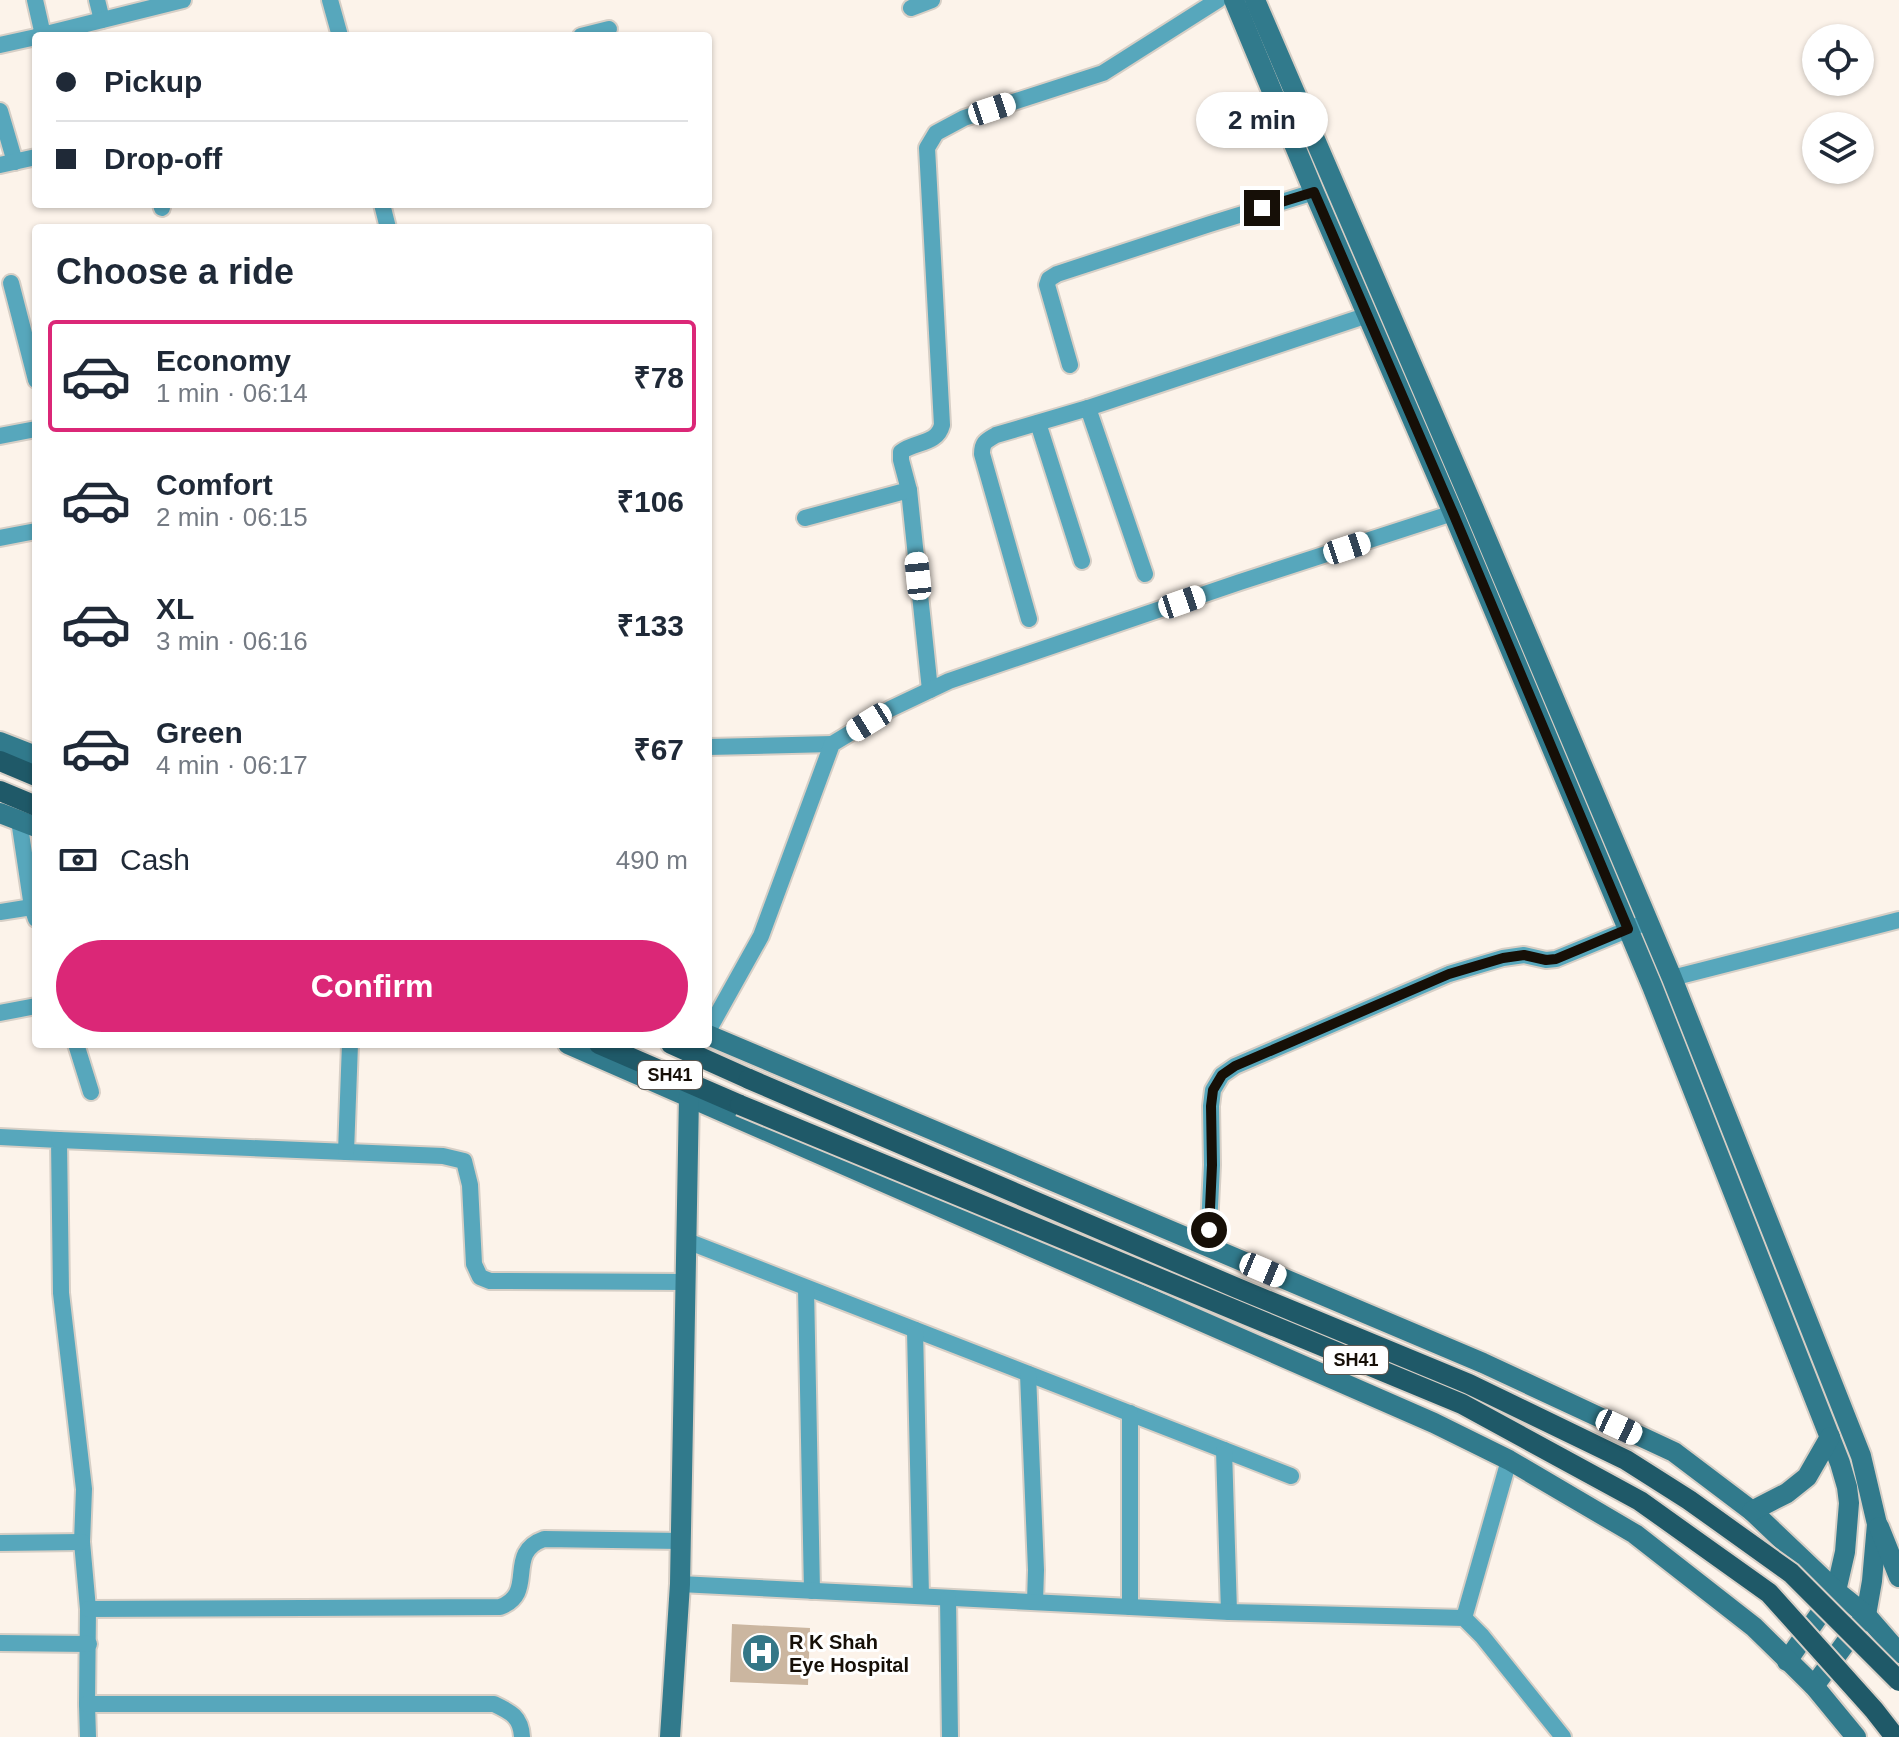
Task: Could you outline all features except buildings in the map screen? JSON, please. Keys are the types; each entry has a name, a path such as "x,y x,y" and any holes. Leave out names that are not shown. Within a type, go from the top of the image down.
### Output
{"main road":[{"path":"0,761 32,774"},
{"path":"0,791 32,804"},
{"name":"SH41","path":"608,1048 1462,1404 1640,1501 1769,1593 1895,1737"},
{"name":"SH41","path":"680,1048 1237,1288 1469,1384 1626,1460 1689,1500 1791,1573 1899,1681"}],"street":[{"path":"35,0 39,32"},
{"path":"97,0 110,32"},
{"path":"56,32 183,0"},
{"path":"330,0 339,32"},
{"path":"911,8 932,0"},
{"path":"930,690 909,490 901,460 901,452 935,438 942,425 927,148 936,133 964,118 1103,73 1218,0"},
{"path":"1234,0 1628,929 1840,1463 1849,1503 1845,1552 1836,1591 1787,1661"},
{"path":"1255,0 1672,978 1861,1456 1877,1524 1899,1577"},
{"path":"597,32 609,29"},
{"path":"0,45 32,38"},
{"path":"0,111 7,164 32,158"},
{"path":"1070,365 1047,285 1049,279 1314,192"},
{"path":"11,283 32,364"},
{"path":"1029,619 982,454 984,441 1368,315"},
{"path":"1088,408 1145,574"},
{"path":"1038,423 1082,561"},
{"path":"0,436 32,430"},
{"path":"805,518 909,490"},
{"path":"712,747 832,744 890,709 949,681 1453,513"},
{"path":"0,538 32,532"},
{"path":"0,742 32,754"},
{"path":"712,1026 761,936 832,744"},
{"path":"18,820 32,901"},
{"path":"0,912 32,913"},
{"path":"1672,978 1899,920"},
{"path":"1208,1247 1211,1106 1213,1090 1222,1075 1235,1066 1449,974 1524,955 1556,959 1648,921"},
{"path":"0,1013 32,1007"},
{"path":"712,1035 1483,1363 1674,1452 1752,1511 1836,1591 1866,1615 1899,1653"},
{"path":"77,1048 91,1092"},
{"path":"346,1152 350,1048"},
{"path":"577,1048 1434,1423 1509,1460 1635,1534 1754,1627 1814,1686 1856,1737"},
{"path":"670,1737 680,1584 689,1096"},
{"path":"0,1137 443,1156 464,1161 470,1185 474,1264 480,1277 490,1281 686,1282"},
{"path":"59,1140 61,1293 84,1489 82,1542 88,1609 88,1737"},
{"path":"687,1241 1291,1476"},
{"path":"806,1288 812,1591"},
{"path":"915,1330 921,1596"},
{"path":"1028,1374 1035,1602"},
{"path":"1130,1413 1130,1607"},
{"path":"1752,1511 1787,1493 1807,1477 1830,1437"},
{"path":"1224,1450 1229,1612"},
{"path":"1464,1618 1509,1460"},
{"path":"1814,1686 1866,1615 1877,1524"},
{"path":"88,1609 500,1607 517,1596 525,1551 533,1543 544,1539 681,1541"},
{"path":"0,1543 82,1542"},
{"path":"680,1584 1229,1612 1464,1618 1563,1737"},
{"path":"948,1598 950,1737"},
{"path":"0,1643 89,1644"},
{"path":"87,1704 494,1704 517,1718 522,1737"}],"place":[{"name":"R K Shah Eye Hospital","path":"761,1653"}],"route":[{"path":"1209,1230 1211,1106 1213,1090 1222,1075 1235,1066 1449,974 1524,955 1556,959 1628,929 1314,192 1262,208"}]}
